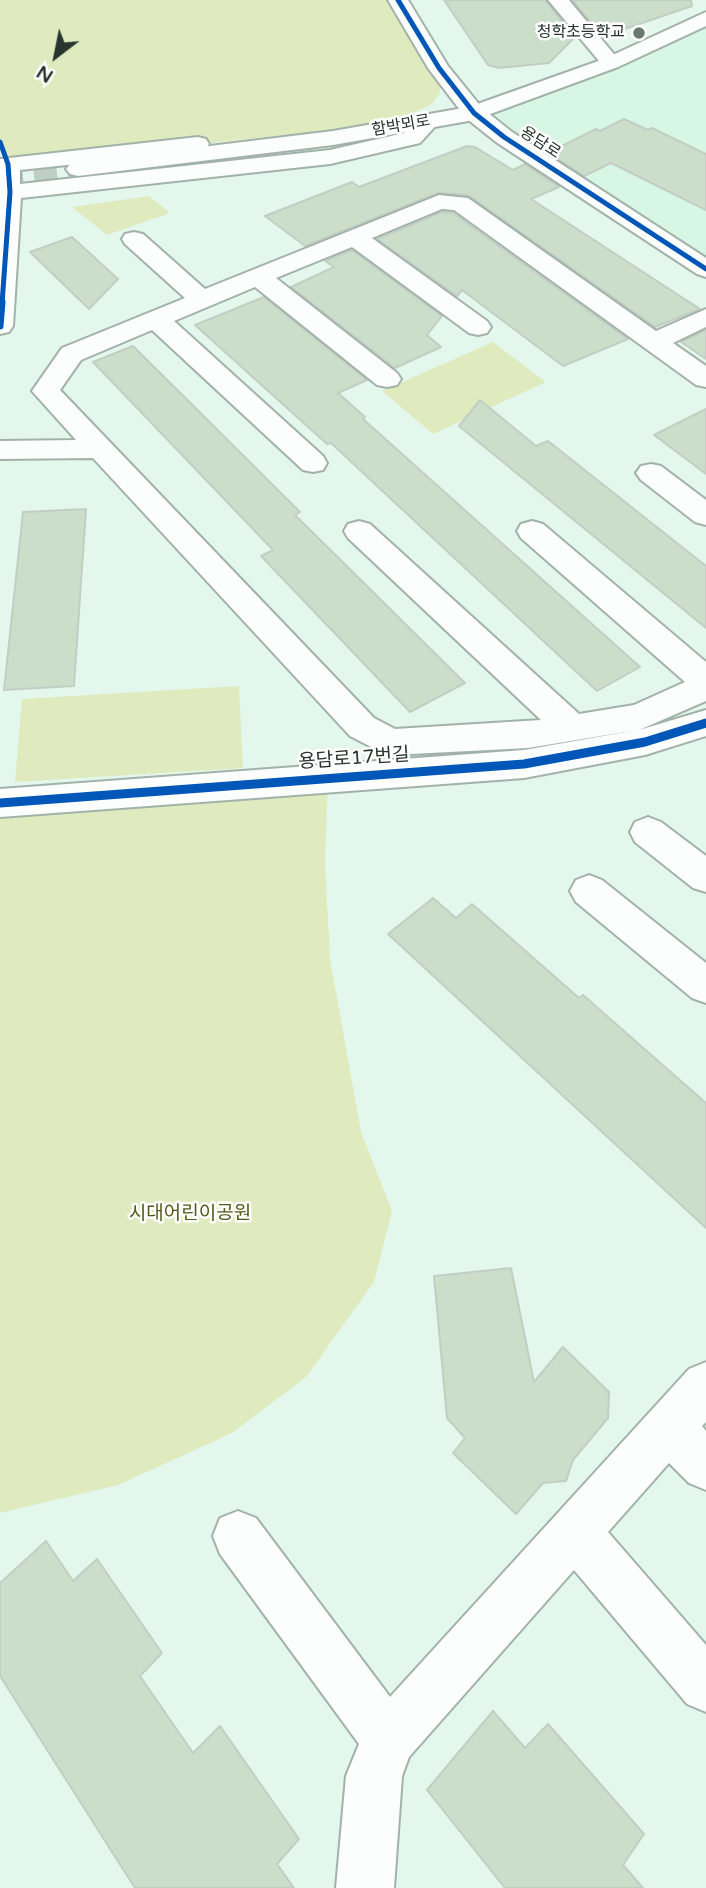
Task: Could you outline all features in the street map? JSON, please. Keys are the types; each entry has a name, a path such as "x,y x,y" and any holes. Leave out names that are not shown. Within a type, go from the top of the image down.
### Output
{"street":[{"name":"용담로","path":"398,0 439,68 474,113 505,137 706,269"},
{"path":"558,0 611,63"},
{"name":"함박뫼로","path":"78,169 333,138 474,113 611,63 706,18"},
{"path":"0,326 10,192 4,153 324,131 401,118 429,121"},
{"path":"10,192 330,157 412,138 429,121"},
{"path":"425,180 706,379"},
{"path":"460,203 439,202 71,354 46,391 362,727 390,742 528,735 639,717 706,687"},
{"path":"355,237 478,327"},
{"path":"134,239 202,300"},
{"path":"258,277 387,379"},
{"path":"655,342 706,317"},
{"path":"156,319 313,463"},
{"path":"0,450 100,449"},
{"path":"651,473 706,515"},
{"path":"359,531 572,728"},
{"path":"532,531 706,681"},
{"name":"용담로17번길","path":"0,803 524,764 645,742 706,723"},
{"path":"648,832 706,877"},
{"path":"589,891 706,986"},
{"path":"365,1888 374,1776 388,1739 706,1386"},
{"path":"669,1427 706,1466"},
{"path":"575,1532 706,1685"},
{"path":"238,1536 388,1739"}],"shaded area":[{"path":"706,18 706,269 474,113"}],"green space":[{"path":"0,0 398,0 439,68 440,93 432,104 401,118 325,131 8,164 0,144"},
{"path":"149,196 170,213 107,235 72,207"},
{"path":"493,342 546,382 433,434 382,391"},
{"path":"239,686 243,768 15,782 22,699"},
{"name":"시대어린이공원","path":"328,779 325,861 330,959 361,1132 392,1211 374,1282 306,1377 232,1433 118,1485 0,1513 0,803"}],"building":[{"path":"444,0 545,0 575,37 549,63 499,68 488,65"},
{"path":"572,0 691,0 692,6 610,34 600,33"},
{"path":"624,119 648,130 652,128 706,154 706,210 611,163 584,176 548,153 596,129 600,131"},
{"path":"467,146 475,147 513,170 525,164 559,187 531,199 700,309 655,327 468,195 438,193 305,246 265,216 352,182 359,187"},
{"path":"442,212 453,213 628,339 563,366 462,290 457,296 377,239"},
{"path":"72,237 118,279 89,309 30,252"},
{"path":"352,250 442,316 427,335 441,347 395,368 291,287 334,267 325,261"},
{"path":"264,297 367,380 338,393 365,417 363,419 640,667 597,691 331,443 327,444 195,325"},
{"path":"706,330 706,359 681,342"},
{"path":"133,346 300,512 295,515 465,683 410,712 261,556 273,550 93,362"},
{"path":"480,400 536,446 548,441 706,566 706,628 459,426"},
{"path":"706,409 706,474 654,435"},
{"path":"86,509 74,686 4,690 23,512"},
{"path":"433,898 456,918 472,904 579,998 583,995 706,1103 706,1228 388,934"},
{"path":"511,1268 534,1382 563,1347 609,1392 608,1418 573,1460 566,1481 543,1483 516,1514 453,1453 465,1438 447,1418 434,1276"},
{"path":"46,1541 73,1581 97,1559 162,1653 140,1676 193,1753 220,1726 299,1839 277,1864 294,1888 135,1888 0,1676 0,1583"},
{"path":"493,1711 525,1748 548,1724 644,1834 623,1865 643,1888 505,1888 427,1790"}],"tunnel":[{"path":"0,177 78,169"}],"cycle path":[{"path":"398,0 439,68 474,113 504,137 706,269"},
{"path":"0,142 8,164 10,192 0,326"},
{"path":"0,803 524,764 645,742 706,723"}],"place":[{"name":"청학초등학교","path":"639,33"}]}
